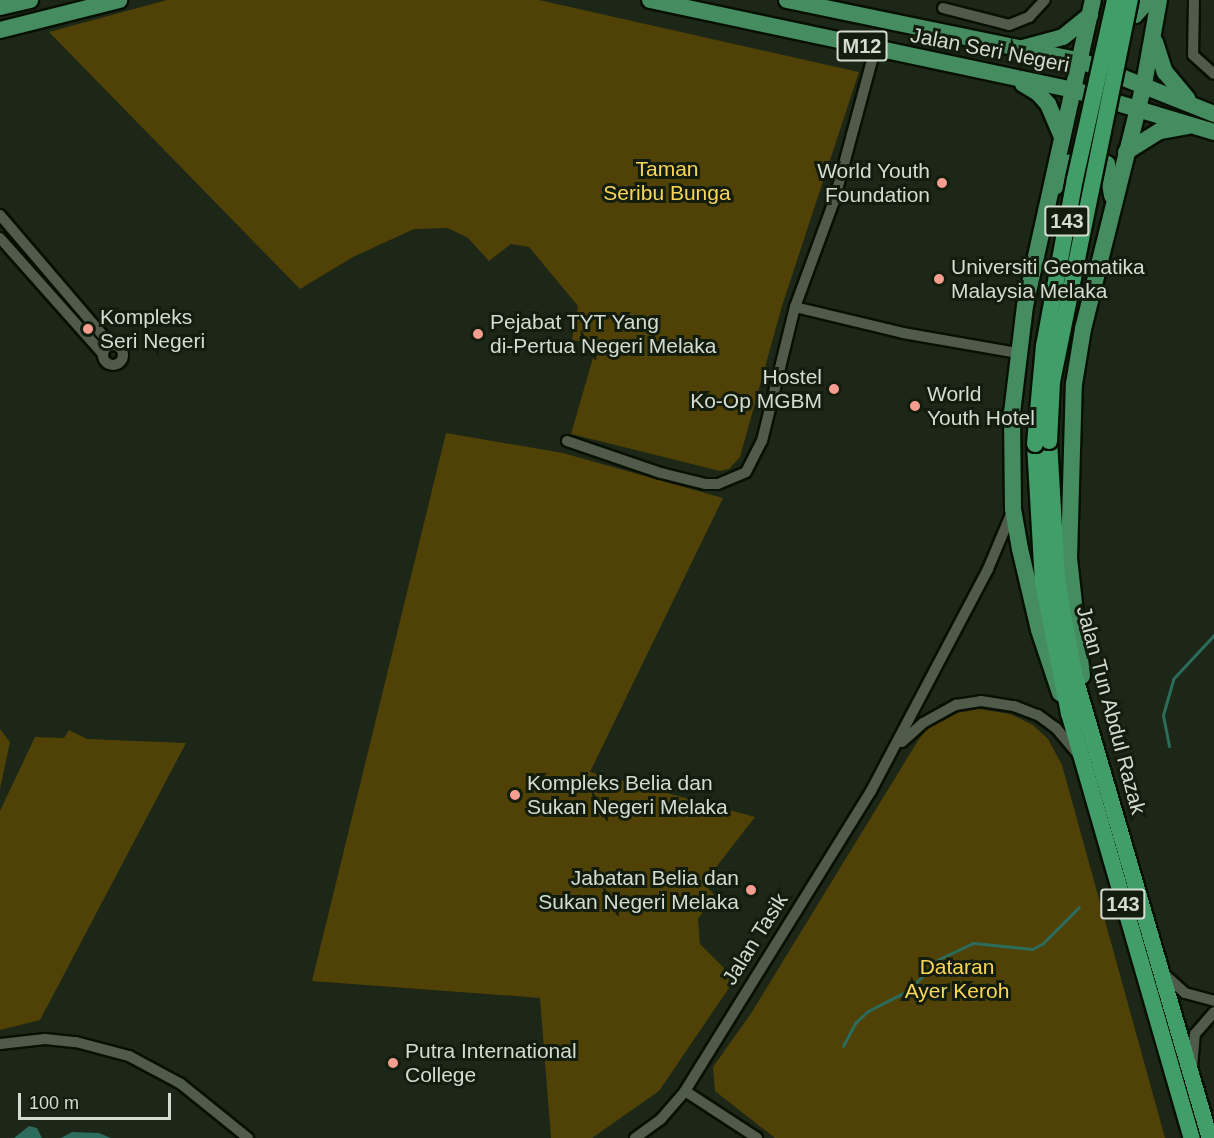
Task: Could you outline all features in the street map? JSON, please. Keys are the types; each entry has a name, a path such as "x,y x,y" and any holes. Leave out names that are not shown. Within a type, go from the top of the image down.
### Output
{"highway":[{"name":"Jalan Tun Abdul Razak","path":"1115,0 1075,179 1046,335 1042,443 1057,580 1076,709 1079,754 1192,1138"},
{"name":"Jalan Tun Abdul Razak","path":"1042,443 1054,372 1130,0"},
{"name":"Jalan Tun Abdul Razak","path":"1076,709 1160,970 1210,1138"}],"main road":[{"path":"0,7 30,0"},
{"path":"0,30 119,0"},
{"name":"Jalan Seri Negeri","path":"650,0 1016,80 1074,90"},
{"name":"Jalan Seri Negeri","path":"787,0 1081,61"},
{"path":"1102,0 1106,10 1120,17 1135,15 1149,0"},
{"path":"1076,709 1069,558 1074,384 1154,39 1159,0"},
{"path":"1019,49 1063,37 1092,8"},
{"path":"1076,709 1039,630 1013,509 1012,413 1018,353 1047,201 1092,8"},
{"path":"0,35 35,21"},
{"path":"1154,39 1165,72 1193,104"},
{"name":"M12","path":"1081,61 1144,84 1214,114"},
{"path":"1016,80 1043,98 1062,137"},
{"name":"M12","path":"1074,90 1214,132"},
{"path":"1126,152 1160,131 1198,126"},
{"path":"1047,201 1069,163 1089,157 1107,164 1113,208"}],"street":[{"path":"943,8 1009,25 1029,17 1044,0"},
{"path":"1194,0 1193,55 1214,74"},
{"path":"567,441 661,473 705,484 718,484 746,472 762,441 795,307 834,201 875,49"},
{"path":"0,215 111,345 122,350 119,362 110,364 0,238"},
{"path":"10,248 16,235"},
{"path":"795,307 903,333 1018,353"},
{"path":"103,354 111,345"},
{"name":"Jalan Tasik","path":"635,1138 661,1119 685,1091 895,749 988,569 1013,509"},
{"name":"Jalan Tasik","path":"895,749 923,723 957,705 981,701 1014,706 1038,715 1056,728 1079,754"},
{"path":"1160,970 1185,993 1214,1001"},
{"path":"1192,1076 1196,1034 1214,1012"},
{"path":"0,1044 45,1039 94,1046 129,1056 181,1084 248,1138"},
{"path":"685,1091 757,1138"}],"green space":[{"name":"Taman Seribu Bunga","path":"167,0 539,0 859,72 782,306 740,457 729,469 720,471 571,434 597,344 572,340 578,306 529,247 511,244 489,261 468,238 448,228 414,229 353,257 300,289 49,32"},
{"name":"Kompleks Belia dan Sukan Negeri Melaka","path":"446,433 563,453 723,498 590,772 755,817 703,884 714,894 698,919 700,944 735,979 659,1091 592,1138 551,1138 540,998 312,981"},
{"name":"Dataran Ayer Keroh","path":"979,709 1010,714 1033,725 1048,739 1062,765 1165,1138 775,1138 715,1091 713,1067 750,1015 919,739 927,729 957,713"},
{"path":"0,729 10,742 0,789"},
{"path":"69,730 87,739 186,743 40,1020 0,1030 0,811 35,737 64,738"}],"water":[{"path":"29,1126 37,1128 42,1138 14,1138"},
{"path":"72,1132 99,1133 111,1138 61,1138"}],"waterway":[{"path":"1169,746 1163,715 1173,679 1214,635"},
{"path":"843,1046 855,1023 868,1011 909,990 939,959 974,943 1032,949 1042,944 1079,907"}],"place":[{"name":"World Youth Foundation","path":"942,183"},
{"name":"Universiti Geomatika Malaysia Melaka","path":"939,279"},
{"name":"Kompleks Seri Negeri","path":"88,329"},
{"name":"Pejabat TYT Yang di-Pertua Negeri Melaka","path":"478,334"},
{"name":"Hostel Ko-Op MGBM","path":"834,389"},
{"name":"World Youth Hotel","path":"915,406"},
{"name":"Kompleks Belia dan Sukan Negeri Melaka","path":"515,795"},
{"name":"Jabatan Belia dan Sukan Negeri Melaka","path":"751,890"},
{"name":"Putra International College","path":"393,1063"}]}
